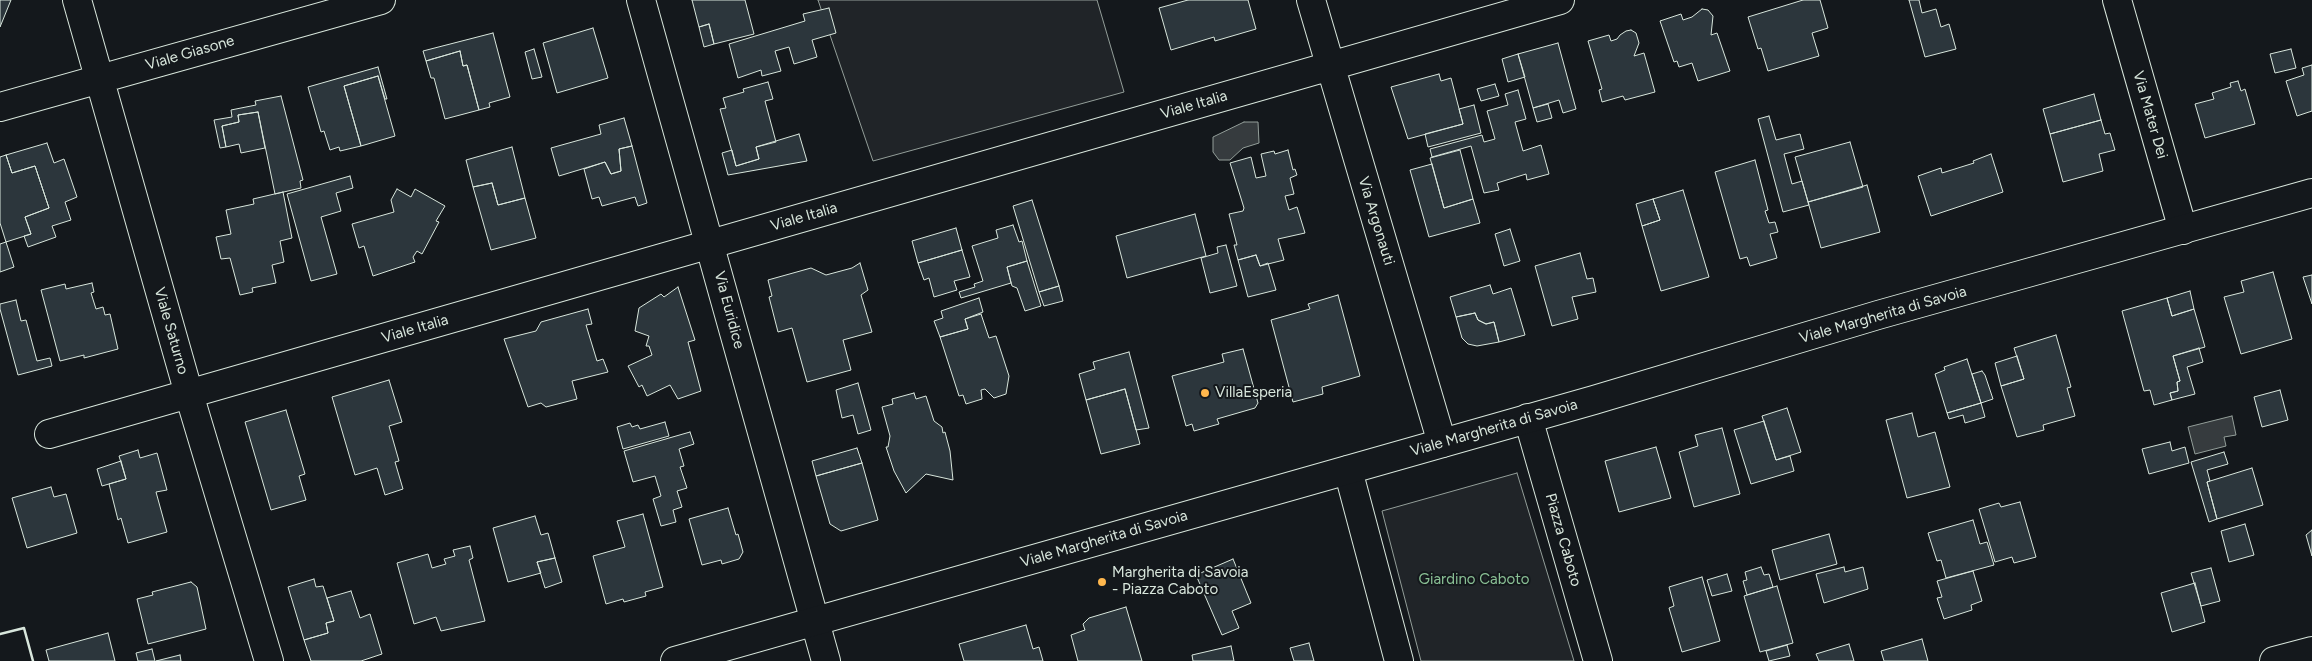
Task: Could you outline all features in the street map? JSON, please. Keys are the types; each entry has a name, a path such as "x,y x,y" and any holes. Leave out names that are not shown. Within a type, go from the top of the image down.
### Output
{"street":[{"name":"Viale Saturno","path":"77,0 189,394 269,661"},
{"name":"Viale Giasone","path":"0,107 381,0"},
{"name":"Via Euridice","path":"641,0 711,244 826,661"},
{"name":"Via Argonauti","path":"1311,0 1442,443"},
{"name":"Viale Italia","path":"49,434 1560,0"},
{"name":"Via Mater Dei","path":"2117,0 2183,230"},
{"name":"Viale Margherita di Savoia","path":"675,661 1442,443 1878,315 2312,193"},
{"name":"Piazza Caboto","path":"1528,418 1598,661"},
{"path":"1348,470 1399,661"},
{"path":"2274,661 2312,651"}],"green space":[{"path":"818,0 1097,0 1124,92 873,161"},
{"name":"Giardino Caboto","path":"1517,473 1574,661 1421,661 1382,511"}],"shaded area":[{"path":"1244,122 1258,122 1259,143 1243,148 1230,160 1219,160 1213,152 1213,137"},
{"path":"2232,416 2236,435 2224,437 2226,446 2195,454 2188,427"}],"building":[{"path":"0,0 11,0 0,27"},
{"path":"692,0 745,0 754,34 714,44 709,24 699,27"},
{"path":"1188,0 1248,0 1256,29 1215,41 1214,37 1171,50 1159,8"},
{"path":"1803,0 1820,0 1828,28 1812,33 1819,56 1768,71 1761,48 1758,49 1748,17"},
{"path":"1909,0 1919,0 1922,13 1936,9 1941,27 1949,24 1956,49 1925,57"},
{"path":"829,8 836,33 812,40 817,57 794,64 789,47 775,51 781,71 762,76 761,70 738,78 729,44 805,21 803,14"},
{"path":"1702,9 1708,10 1713,16 1711,35 1717,33 1730,71 1698,81 1692,63 1679,67 1677,61 1674,62 1660,21 1681,14 1683,20 1692,17"},
{"path":"709,24 714,44 704,47 699,27"},
{"path":"593,28 608,78 557,93 543,43"},
{"path":"1631,30 1636,33 1639,43 1634,56 1644,53 1655,92 1625,100 1623,96 1602,102 1599,90 1602,89 1588,41 1609,35 1611,41 1617,39 1626,31"},
{"path":"493,33 510,97 489,103 490,107 479,110 467,65 463,66 460,51 426,61 423,51"},
{"path":"1558,43 1576,109 1563,113 1559,100 1533,108 1518,54"},
{"path":"534,49 542,77 532,79 525,52"},
{"path":"2291,49 2296,68 2275,73 2270,54"},
{"path":"460,51 463,66 467,65 479,110 445,119 434,78 431,78 426,61"},
{"path":"1518,54 1525,77 1508,82 1502,59"},
{"path":"2312,65 2312,111 2297,116 2286,81 2304,75 2302,68"},
{"path":"378,67 387,99 385,99 378,76 344,86 361,146 340,151 339,147 330,150 324,131 321,132 308,87"},
{"path":"1439,74 1441,81 1451,78 1463,124 1408,139 1391,87"},
{"path":"378,76 395,136 361,146 344,86"},
{"path":"2238,81 2241,91 2245,89 2255,124 2205,138 2195,104 2214,99 2212,93 2231,87 2230,83"},
{"path":"768,82 773,99 765,101 776,142 756,147 759,159 736,166 720,109 726,108 723,98 744,92 743,89"},
{"path":"1495,84 1499,96 1481,101 1477,89"},
{"path":"1518,90 1526,119 1515,122 1523,151 1541,145 1549,174 1527,180 1526,174 1497,183 1499,190 1484,193 1471,146 1432,157 1430,149 1482,135 1484,142 1495,139 1487,111 1508,105 1505,94"},
{"path":"2094,94 2101,120 2050,134 2043,109"},
{"path":"281,96 303,180 300,181 301,188 275,194 258,112 238,115 239,122 222,126 226,147 220,148 214,120 232,117 231,110 256,105 255,101"},
{"path":"1548,104 1552,118 1537,122 1533,108"},
{"path":"1474,105 1481,133 1428,147 1425,134 1463,124 1459,109"},
{"path":"258,112 265,148 241,153 239,144 226,147 222,126 239,122 238,115"},
{"path":"1769,116 1776,140 1800,134 1804,149 1784,154 1792,184 1802,181 1809,205 1783,212 1758,119"},
{"path":"624,118 632,146 619,149 621,171 611,174 605,162 559,176 551,148 601,134 599,125"},
{"path":"2101,120 2105,134 2110,133 2115,150 2099,154 2103,171 2063,182 2050,134"},
{"path":"799,134 807,161 728,175 722,153 732,150 736,166 759,159 756,147"},
{"path":"1850,142 1863,187 1808,202 1795,157"},
{"path":"47,143 54,163 64,159 77,197 65,202 71,220 52,226 56,237 28,247 24,236 31,234 25,217 49,208 35,166 12,173 6,155"},
{"path":"632,146 647,203 638,206 635,197 602,206 599,197 592,199 584,169 605,162 611,174 621,171 619,149"},
{"path":"512,147 525,198 498,205 492,183 473,187 466,160"},
{"path":"1288,150 1293,170 1295,169 1297,175 1290,178 1294,194 1285,196 1289,210 1297,207 1305,233 1278,239 1284,260 1260,266 1256,255 1238,260 1234,245 1237,245 1229,214 1243,211 1244,208 1230,163 1251,157 1256,178 1266,176 1261,154 1274,151 1275,154"},
{"path":"1460,150 1473,199 1444,208 1430,158"},
{"path":"1991,154 2003,192 1931,216 1918,176 1941,168 1942,173 1974,163 1973,161"},
{"path":"6,155 12,173 35,166 49,208 25,217 31,234 6,242 0,223 0,157"},
{"path":"1755,160 1768,210 1765,211 1769,223 1775,222 1778,232 1770,234 1777,258 1750,266 1747,257 1740,259 1715,172"},
{"path":"1432,164 1444,208 1473,199 1480,223 1429,237 1410,170"},
{"path":"350,176 353,188 336,193 341,211 321,217 337,274 311,281 287,194"},
{"path":"492,183 498,205 525,198 536,238 491,250 473,187"},
{"path":"1867,185 1880,232 1821,248 1808,202"},
{"path":"397,189 411,197 415,189 445,206 436,221 439,222 422,254 417,251 413,257 415,262 373,276 364,246 359,248 352,224 394,212 391,200"},
{"path":"1683,190 1709,277 1661,291 1642,226 1660,220 1653,199"},
{"path":"283,192 292,238 280,241 284,262 272,265 276,283 252,288 253,292 240,295 230,258 221,259 216,237 231,234 226,210 254,204 253,199"},
{"path":"1653,199 1660,220 1642,226 1636,204"},
{"path":"1032,200 1059,286 1039,292 1013,206"},
{"path":"1195,214 1206,256 1127,278 1116,236"},
{"path":"1013,225 1019,242 1022,241 1027,261 1007,267 1011,283 961,298 959,292 975,287 974,284 983,281 972,246 998,238 996,230"},
{"path":"956,228 962,250 918,263 912,241"},
{"path":"1510,229 1520,261 1504,266 1495,234"},
{"path":"6,242 14,267 0,272 0,244"},
{"path":"1226,245 1237,286 1210,293 1201,258 1218,253 1217,247"},
{"path":"962,250 970,277 954,281 957,290 934,297 929,278 924,280 918,263"},
{"path":"1580,253 1587,279 1593,278 1596,292 1572,297 1578,319 1552,326 1535,266"},
{"path":"1256,255 1260,266 1268,263 1276,290 1248,297 1238,260"},
{"path":"1027,261 1041,306 1025,311 1017,288 1012,286 1007,267"},
{"path":"860,263 868,290 861,295 872,332 843,340 851,370 807,382 792,328 778,332 769,297 772,296 768,280 811,268 826,275 852,268"},
{"path":"2273,272 2292,339 2241,354 2224,297 2244,292 2241,281"},
{"path":"2312,275 2312,304 2303,277"},
{"path":"92,283 94,292 91,293 96,309 103,307 105,315 110,314 118,349 84,358 84,355 60,361 41,290 65,284 66,289"},
{"path":"1490,285 1493,294 1511,288 1525,335 1499,342 1494,322 1486,324 1478,320 1475,313 1456,317 1450,297"},
{"path":"1059,286 1063,301 1044,306 1039,292"},
{"path":"678,287 695,340 688,342 701,391 678,399 670,385 647,396 642,385 639,387 628,366 652,355 649,346 646,346 649,336 635,331 639,308 661,294 664,297"},
{"path":"2190,291 2194,309 2172,316 2167,298"},
{"path":"1338,295 1360,376 1322,387 1323,394 1293,402 1271,320 1310,309 1308,304"},
{"path":"979,298 983,312 965,319 968,329 940,337 934,321 943,318 941,311"},
{"path":"2167,298 2172,316 2194,309 2205,347 2173,356 2180,381 2177,382 2178,391 2170,393 2172,400 2154,405 2150,390 2144,391 2122,311"},
{"path":"16,300 21,321 26,320 37,361 50,358 52,366 18,375 0,309 0,304"},
{"path":"588,309 592,324 586,325 597,361 603,359 608,372 572,381 577,399 546,407 541,403 528,407 504,339 536,331 541,322"},
{"path":"1475,313 1478,320 1486,324 1494,322 1499,342 1477,346 1468,344 1462,338 1456,317"},
{"path":"981,314 989,338 996,336 1009,376 1006,394 994,398 985,389 981,390 982,399 966,404 963,395 959,396 940,337 968,329 965,319"},
{"path":"2056,335 2071,387 2067,388 2075,416 2043,425 2044,430 2017,437 2001,386 2024,379 2014,348"},
{"path":"2199,348 2203,362 2187,367 2195,394 2172,400 2170,393 2178,391 2177,382 2180,381 2173,356"},
{"path":"1243,349 1258,403 1255,408 1217,419 1219,424 1194,431 1192,424 1186,426 1172,376 1224,362 1222,354"},
{"path":"1129,352 1149,428 1136,430 1125,389 1086,400 1079,374 1095,369 1093,362"},
{"path":"2017,356 2024,379 2001,386 1995,363"},
{"path":"1967,359 1981,403 1947,413 1935,374 1945,370 1944,367"},
{"path":"1982,371 1993,399 1981,403 1972,374"},
{"path":"389,380 402,422 389,426 399,461 395,462 403,489 385,495 377,468 355,475 332,397"},
{"path":"858,383 871,430 858,434 853,415 842,418 836,390"},
{"path":"1125,389 1140,444 1101,454 1086,400"},
{"path":"2280,390 2288,420 2262,427 2254,397"},
{"path":"914,393 916,399 926,396 934,421 942,427 943,433 945,432 950,451 953,480 926,474 906,493 894,471 886,447 888,447 890,436 882,407 893,404 892,399"},
{"path":"1981,403 1985,417 1965,423 1963,415 1949,419 1947,413"},
{"path":"1787,408 1801,452 1776,460 1762,416"},
{"path":"286,410 305,474 299,476 306,500 271,510 245,422"},
{"path":"1912,413 1918,437 1935,432 1950,487 1907,498 1886,420"},
{"path":"1764,421 1776,460 1790,456 1794,471 1751,484 1734,430"},
{"path":"665,422 669,436 623,449 617,427 630,423 632,427 638,425 640,429"},
{"path":"1722,428 1740,494 1694,507 1679,452 1698,446 1695,435"},
{"path":"690,432 694,444 679,449 684,466 680,467 687,488 677,491 682,507 673,510 676,522 661,526 653,499 661,496 655,476 633,482 624,451"},
{"path":"2170,442 2172,451 2185,447 2189,463 2149,474 2142,449"},
{"path":"1656,447 1671,498 1619,512 1605,461"},
{"path":"857,448 862,463 816,476 812,461"},
{"path":"138,450 140,458 157,453 167,490 156,492 167,532 128,543 121,518 118,520 109,484 126,479 119,456"},
{"path":"2224,452 2228,464 2207,470 2210,481 2207,482 2217,519 2209,522 2191,462"},
{"path":"121,461 126,479 102,486 97,469"},
{"path":"862,463 878,520 841,531 830,524 816,476"},
{"path":"2252,468 2263,505 2217,519 2207,482"},
{"path":"51,487 54,497 66,494 77,533 27,548 12,498"},
{"path":"2020,502 2036,557 2014,563 2012,557 1995,562 1979,509 1999,503 2001,507"},
{"path":"728,508 743,552 739,559 722,564 721,560 702,565 689,519"},
{"path":"643,514 663,587 645,592 646,596 624,602 623,599 606,604 593,556 625,547 617,521"},
{"path":"535,516 541,535 548,533 555,558 537,562 541,573 508,582 493,528"},
{"path":"1973,520 1980,544 1987,542 1994,565 1946,578 1941,560 1937,561 1928,533"},
{"path":"2245,524 2254,555 2229,562 2221,531"},
{"path":"2312,530 2312,556 2306,535"},
{"path":"1829,534 1837,564 1780,580 1772,550"},
{"path":"470,546 473,558 469,560 485,621 441,631 436,617 414,624 397,563 428,554 432,568 446,564 444,559 455,556 453,550"},
{"path":"555,558 562,582 545,588 537,562"},
{"path":"1233,559 1251,603 1232,611 1239,628 1222,635 1196,575"},
{"path":"1761,567 1764,575 1769,574 1773,587 1747,595 1743,581 1747,580 1745,572"},
{"path":"1844,567 1845,572 1863,567 1868,589 1824,603 1816,574"},
{"path":"2211,568 2220,601 2201,606 2191,573"},
{"path":"1973,571 1982,601 1971,605 1972,610 1944,619 1937,598 1942,597 1937,581"},
{"path":"1727,574 1732,591 1712,596 1707,580"},
{"path":"1702,577 1720,641 1682,652 1669,608 1674,606 1669,587"},
{"path":"314,579 316,587 323,586 334,621 326,623 328,633 304,640 288,587"},
{"path":"191,582 197,587 206,629 148,644 137,599 153,595 152,592"},
{"path":"2195,583 2205,622 2172,632 2161,593"},
{"path":"1777,586 1793,643 1760,652 1744,596"},
{"path":"351,591 360,618 370,614 382,654 361,661 311,661 304,640 328,633 326,623 334,621 327,598"},
{"path":"1126,607 1142,661 1078,661 1071,635 1085,630 1083,624 1089,618"},
{"path":"1026,625 1033,649 1039,647 1043,661 964,661 959,644"},
{"path":"108,633 115,661 49,661 46,650"},
{"path":"1922,639 1928,661 1884,661 1881,651"},
{"path":"1309,643 1314,661 1294,661 1290,648"},
{"path":"1849,644 1854,661 1819,661 1816,654"},
{"path":"1787,645 1790,656 1769,661 1766,651"},
{"path":"1231,646 1234,661 1193,661 1192,655"},
{"path":"152,649 155,661 138,661 136,653"},
{"path":"180,655 181,661 156,661"}],"wall":[{"path":"0,634 24,628 33,661"}],"place":[{"name":"VillaEsperia","path":"1205,393"},
{"name":"Margherita di Savoia - Piazza Caboto","path":"1102,582"}]}
